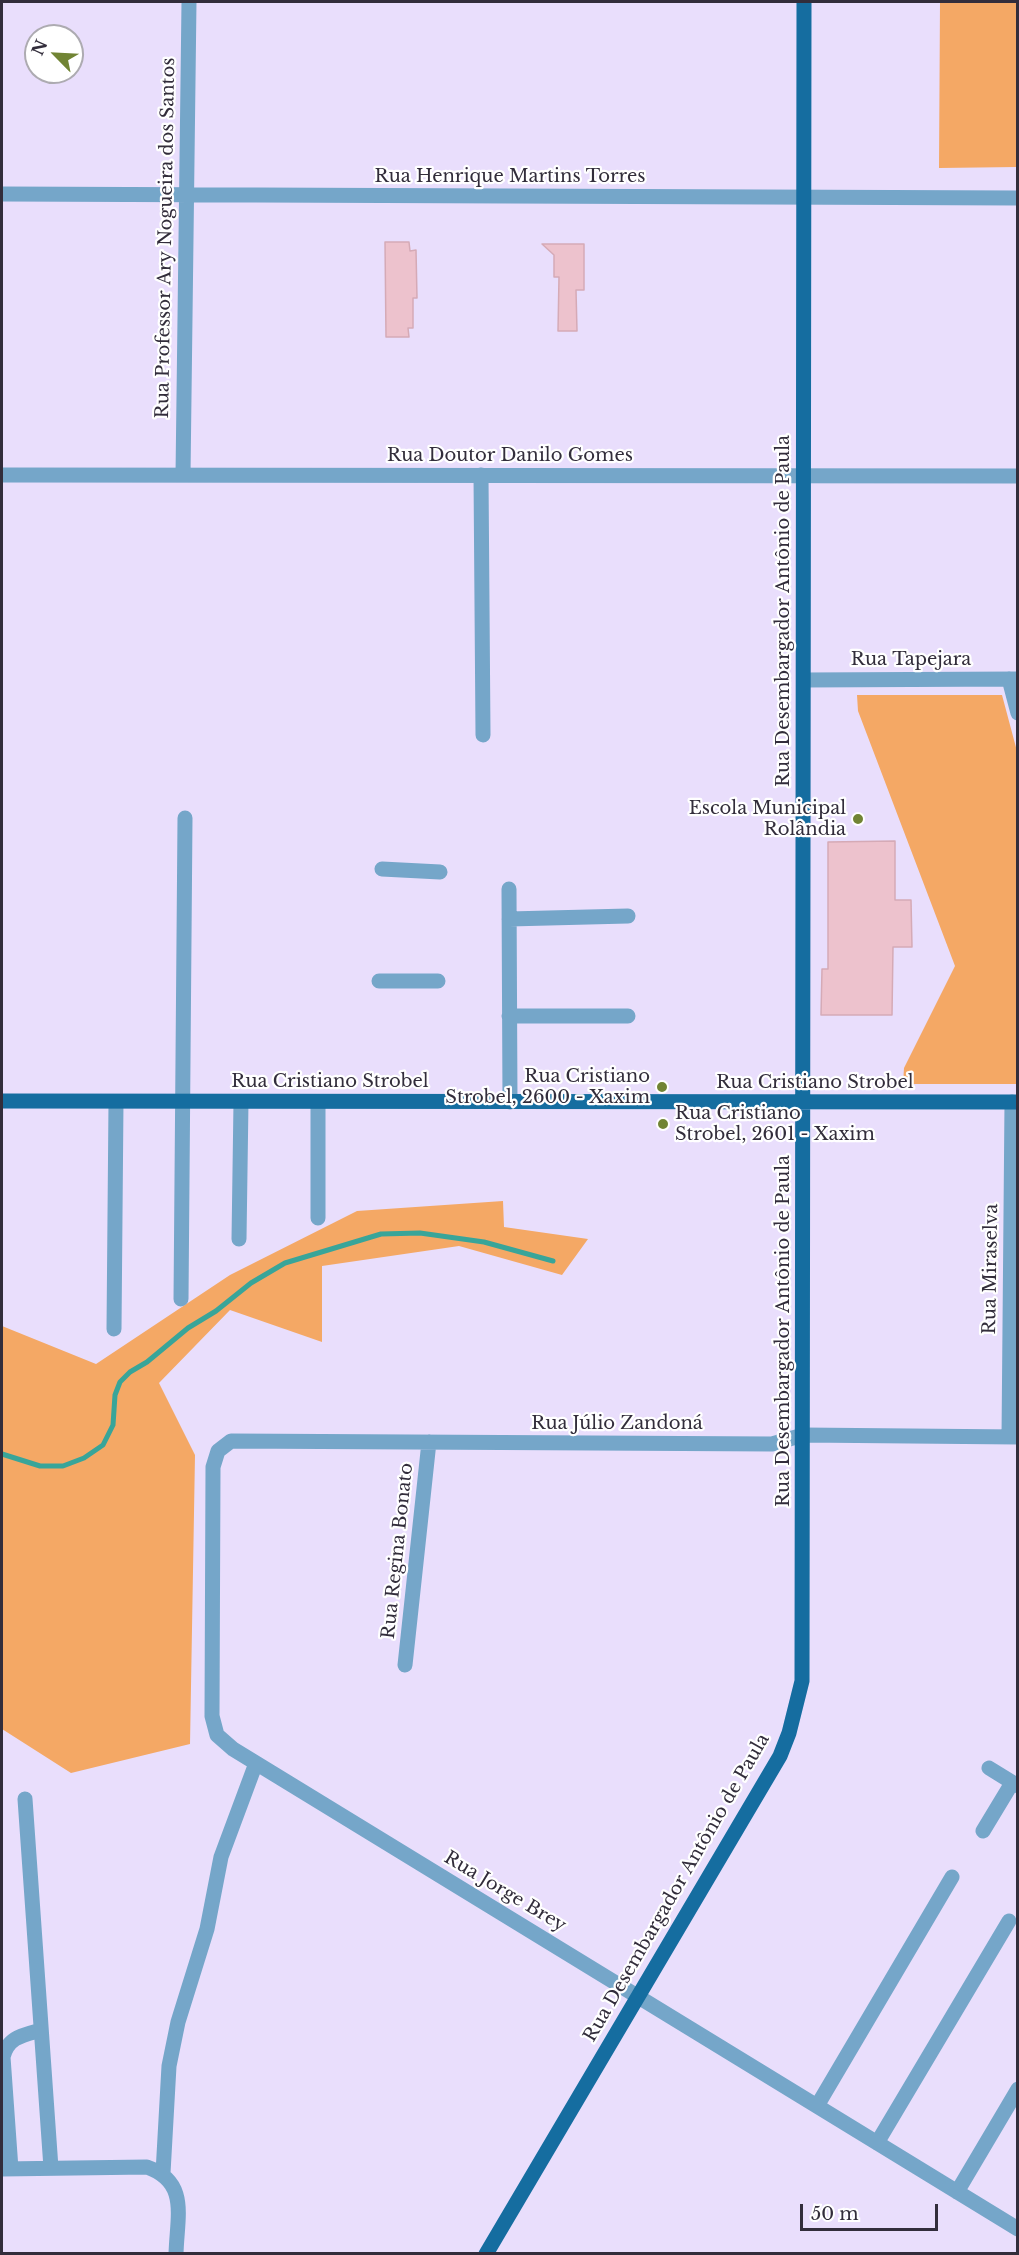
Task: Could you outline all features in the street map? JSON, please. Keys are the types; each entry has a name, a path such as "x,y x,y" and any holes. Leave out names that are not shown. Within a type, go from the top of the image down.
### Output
{"main road":[{"name":"Rua Desembargador Antônio de Paula","path":"486,2253 780,1756 792,1724 802,1681 804,2"},
{"name":"Rua Cristiano Strobel","path":"2,1101 1015,1102"}],"street":[{"name":"Rua Professor Ary Nogueira dos Santos","path":"183,475 189,2"},
{"name":"Rua Henrique Martins Torres","path":"2,194 1017,198"},
{"name":"Rua Doutor Danilo Gomes","path":"2,475 1017,476"},
{"path":"482,475 483,735"},
{"name":"Rua Tapejara","path":"804,680 1013,680"},
{"path":"1013,680 1017,712"},
{"path":"181,1299 180,1101 185,818"},
{"path":"382,869 440,872"},
{"path":"509,889 510,1102"},
{"path":"509,919 628,916"},
{"path":"379,981 438,981"},
{"path":"509,1016 628,1016"},
{"path":"114,1329 116,1102"},
{"path":"239,1239 241,1102"},
{"path":"318,1102 318,1218"},
{"name":"Rua Miraselva","path":"1013,1437 1015,1102"},
{"name":"Rua Júlio Zandoná","path":"218,1451 224,1445 238,1440 772,1444 803,1435 1013,1437"},
{"name":"Rua Regina Bonato","path":"405,1665 429,1442"},
{"name":"Rua Jorge Brey","path":"218,1451 213,1467 213,1726 223,1742 1017,2229"},
{"path":"163,2173 169,2066 178,2022 207,1929 221,1857 256,1762"},
{"path":"983,1831 1015,1784 989,1768"},
{"path":"25,1799 51,2168"},
{"path":"817,2106 952,1877"},
{"path":"877,2143 1009,1921"},
{"path":"42,2030 15,2037 6,2046 3,2057 6,2169 147,2167 163,2173 173,2183 177,2198 176,2253"},
{"path":"957,2192 1017,2089"}],"shaded area":[{"path":"940,2 1017,2 1017,167 939,168"},
{"path":"857,695 1002,695 1018,755 1017,1084 903,1084 904,1068 955,966 858,711"},
{"path":"503,1201 504,1227 588,1239 562,1275 459,1246 322,1266 322,1342 230,1310 159,1383 195,1455 190,1744 71,1773 2,1729 2,1326 96,1364 230,1275 357,1211"}],"building":[{"path":"385,242 409,242 410,251 416,250 417,298 413,298 413,328 408,328 409,337 386,337"},
{"path":"542,244 584,244 584,290 576,290 577,331 558,331 559,277 554,277 554,255"},
{"path":"895,841 895,900 911,900 912,947 893,947 892,1015 821,1015 822,969 828,969 828,842"}],"waterway":[{"path":"2,1454 40,1466 63,1466 84,1458 103,1445 113,1425 115,1395 120,1382 130,1372 147,1362 188,1328 216,1311 251,1283 285,1263 381,1234 420,1233 484,1242 553,1261"}],"place":[{"name":"Escola Municipal Rolândia","path":"858,819"},
{"name":"Rua Cristiano Strobel, 2600 - Xaxim","path":"662,1087"},
{"name":"Rua Cristiano Strobel, 2601 - Xaxim","path":"663,1124"}]}
